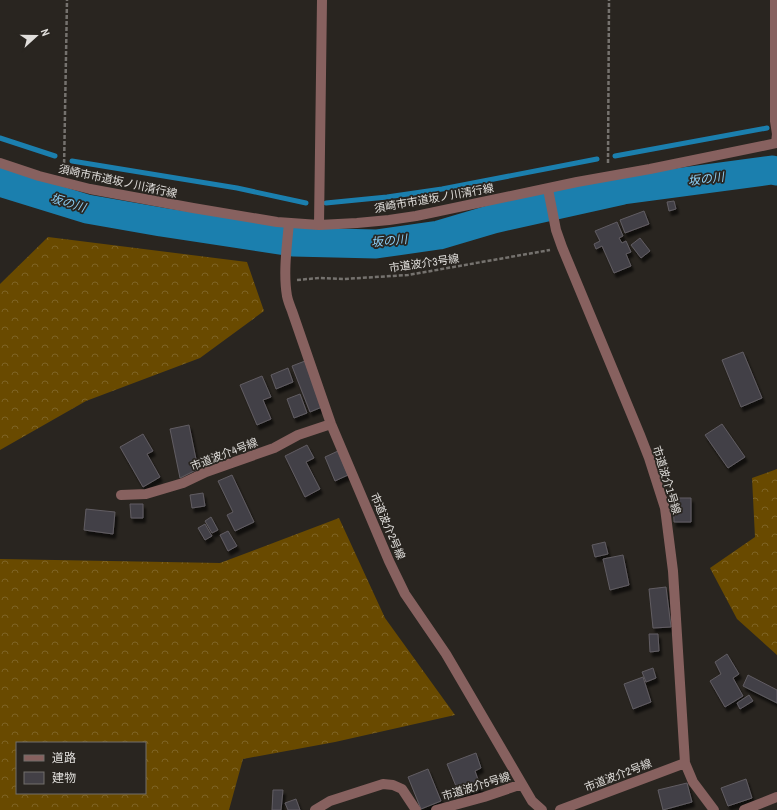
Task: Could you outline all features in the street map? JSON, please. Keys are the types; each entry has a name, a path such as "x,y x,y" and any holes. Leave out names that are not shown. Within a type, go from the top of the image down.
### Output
{"street":[{"path":"319,224 322,0"},
{"path":"775,0 776,143"},
{"name":"須崎市市道坂ノ川清行線","path":"0,163 63,183 193,208 277,222 288,227 390,220 549,193 577,182 776,143"},
{"name":"市道波介1号線","path":"549,193 556,230 562,247 640,435 665,508 673,571 685,763 693,782 714,810"},
{"name":"市道波介2号線","path":"288,227 286,258 287,296 331,424 389,561 405,594 446,654 532,801 542,810"},
{"name":"市道波介4号線","path":"121,495 146,494 183,483 216,468 274,448 298,435 331,424"},
{"name":"市道波介2号線","path":"560,810 685,763"},
{"path":"315,810 330,801 383,784 393,785 402,789 416,810"},
{"name":"市道波介5号線","path":"436,810 484,798 522,784"},
{"path":"744,810 777,797"}],"path":[{"path":"63,183 67,0"},
{"path":"608,177 609,0"},
{"name":"市道波介3号線","path":"286,281 319,278 344,279 408,275 562,247"}],"green space":[{"path":"48,237 247,262 264,311 200,358 86,401 0,450 0,284"},
{"path":"777,469 777,655 737,619 710,568 755,537 752,478"},
{"path":"339,518 385,618 455,715 335,742 243,759 229,810 0,810 0,559 220,563"}],"water":[{"path":"0,174 29,183 25,198 0,192"}],"building":[{"path":"674,201 676,209 669,211 667,202"},
{"path":"644,211 649,224 625,233 620,220"},
{"path":"617,222 623,236 619,238 622,243 626,241 631,252 626,254 631,266 614,273 602,246 596,249 594,244 600,241 595,231"},
{"path":"640,238 650,251 641,258 631,245"},
{"path":"743,352 762,398 741,407 722,360"},
{"path":"305,361 322,407 310,412 292,366"},
{"path":"288,368 293,382 276,389 271,375"},
{"path":"262,376 271,397 263,400 271,419 257,425 240,385"},
{"path":"300,394 307,413 294,418 287,399"},
{"path":"722,424 745,457 728,468 705,435"},
{"path":"189,425 198,469 180,478 170,429"},
{"path":"143,434 153,451 147,454 160,477 143,487 120,447"},
{"path":"307,445 314,458 306,462 320,489 305,497 285,456"},
{"path":"338,451 348,475 335,481 325,457"},
{"path":"232,475 254,522 235,531 227,515 233,512 218,481"},
{"path":"203,493 205,506 192,508 190,495"},
{"path":"673,498 691,498 691,522 674,522"},
{"path":"130,504 143,504 143,518 131,518"},
{"path":"86,509 115,512 113,534 84,530"},
{"path":"211,517 218,530 212,533 205,521"},
{"path":"205,524 212,536 205,540 198,528"},
{"path":"228,531 237,546 228,551 220,535"},
{"path":"605,542 608,554 595,557 592,545"},
{"path":"623,555 629,585 610,590 603,559"},
{"path":"666,587 671,627 653,628 649,589"},
{"path":"649,634 658,634 659,651 650,652"},
{"path":"727,654 739,674 733,678 743,696 725,707 710,681 721,674 715,662"},
{"path":"653,668 656,678 646,682 642,672"},
{"path":"748,675 777,690 777,703 743,686"},
{"path":"643,677 651,702 633,709 624,684"},
{"path":"749,695 753,701 740,709 737,703"},
{"path":"476,753 481,768 475,771 481,788 460,796 447,764"},
{"path":"428,769 441,801 421,809 408,777"},
{"path":"746,779 752,798 728,806 721,788"},
{"path":"687,783 692,802 663,810 658,790"},
{"path":"273,790 283,790 281,810 272,810"},
{"path":"296,799 300,810 288,810 285,803"}],"waterway":[{"path":"615,156 767,128"},
{"path":"0,138 55,156"},
{"path":"326,203 387,197 442,189 597,159"},
{"path":"72,161 237,188 306,203"},
{"name":"坂の川","path":"0,182 87,209 161,222 293,242 376,244 439,235 493,219 623,190 772,170 777,171"}]}
